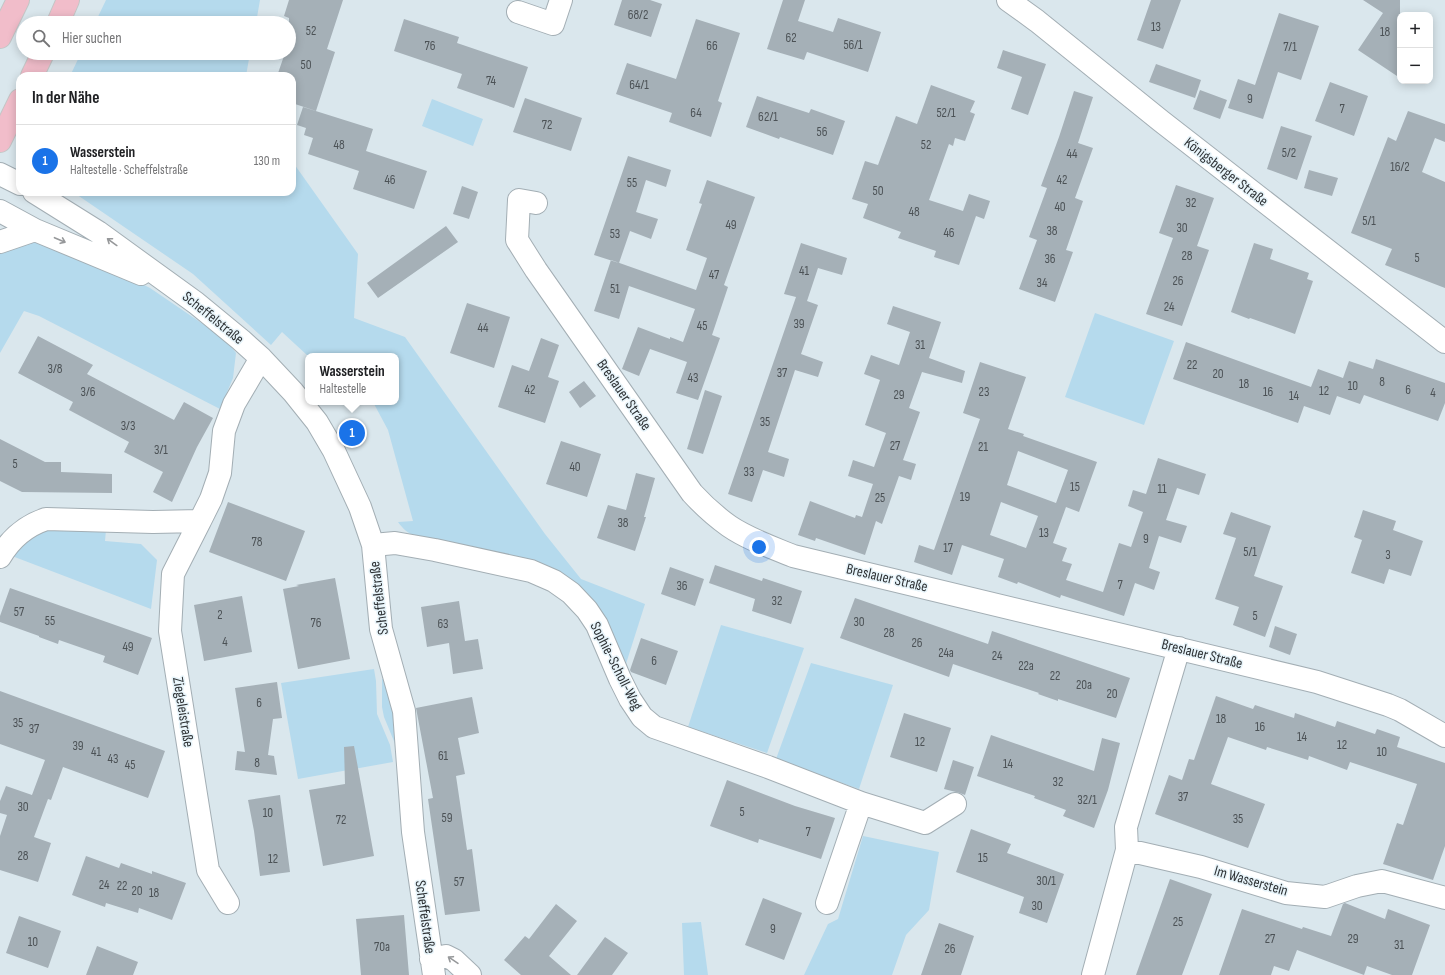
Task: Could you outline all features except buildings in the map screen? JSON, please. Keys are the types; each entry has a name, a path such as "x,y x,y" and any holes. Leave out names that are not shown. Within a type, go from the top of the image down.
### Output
{"main road":[{"path":"0,37 18,0"},
{"path":"61,16 68,0"},
{"path":"34,72 40,60"},
{"path":"0,141 16,108"}],"street":[{"path":"518,12 553,24 561,0"},
{"name":"Königsberger Straße","path":"1008,0 1445,342"},
{"path":"0,174 16,182"},
{"name":"Scheffelstraße","path":"40,196 98,232 177,290 224,326 261,358 293,392 324,434 334,451 360,507 373,545 381,629 404,711 414,832 433,967"},
{"name":"Breslauer Straße","path":"536,203 519,200 517,240 536,270 692,493 706,508 729,526 759,543 793,556 899,580 1022,612 1179,648 1324,684 1400,710 1445,736"},
{"name":"Scheffelstraße","path":"0,211 35,230 177,290"},
{"path":"0,242 35,230"},
{"name":"Ziegeleistraße","path":"228,902 208,870 170,631 173,574 211,499 220,473 224,431 234,404 261,358"},
{"path":"0,557 12,539 21,531 46,519 153,522 200,521"},
{"name":"Sophie-Scholl-Weg","path":"373,545 395,543 435,550 531,571 554,581 571,593 587,610 597,625 630,699 642,717 654,727 768,767 861,803 925,823 955,804"},
{"path":"1093,975 1127,850 1126,827 1179,648"},
{"path":"827,903 861,803"},
{"name":"Im Wasserstein","path":"1127,850 1200,866 1286,893 1325,897 1357,886 1382,881 1445,898"},
{"path":"433,967 446,956 454,960 470,975"}],"shaded area":[{"path":"106,0 260,0 257,16 98,16"},
{"path":"78,60 249,60 247,72 72,72"},
{"path":"432,99 483,119 473,146 422,126"},
{"path":"296,167 358,254 354,318 405,337 545,534 581,579 645,604 624,670 595,606 414,536 405,530 398,522 413,521 388,430 375,405 399,405 399,353 305,353 282,332 271,345 193,274 79,196 296,196"},
{"path":"25,242 50,243 110,268 150,288 225,339 236,353 233,378 220,409 39,316 24,311 0,353 0,251"},
{"path":"1095,313 1174,341 1144,425 1065,397"},
{"path":"51,529 106,530 105,541 141,544 157,560 151,609 12,556 29,539 39,533"},
{"path":"721,625 804,648 767,753 688,727"},
{"path":"811,663 893,685 859,789 776,759"},
{"path":"374,669 377,714 390,745 393,762 298,779 281,683"},
{"path":"382,679 386,679 394,709 396,746 384,717 382,707"},
{"path":"863,836 939,852 929,910 906,935 892,975 804,975 828,924 838,919"},
{"path":"701,922 708,975 684,975 682,923"}],"place":[{"name":"Wasserstein","path":"352,433"}]}
